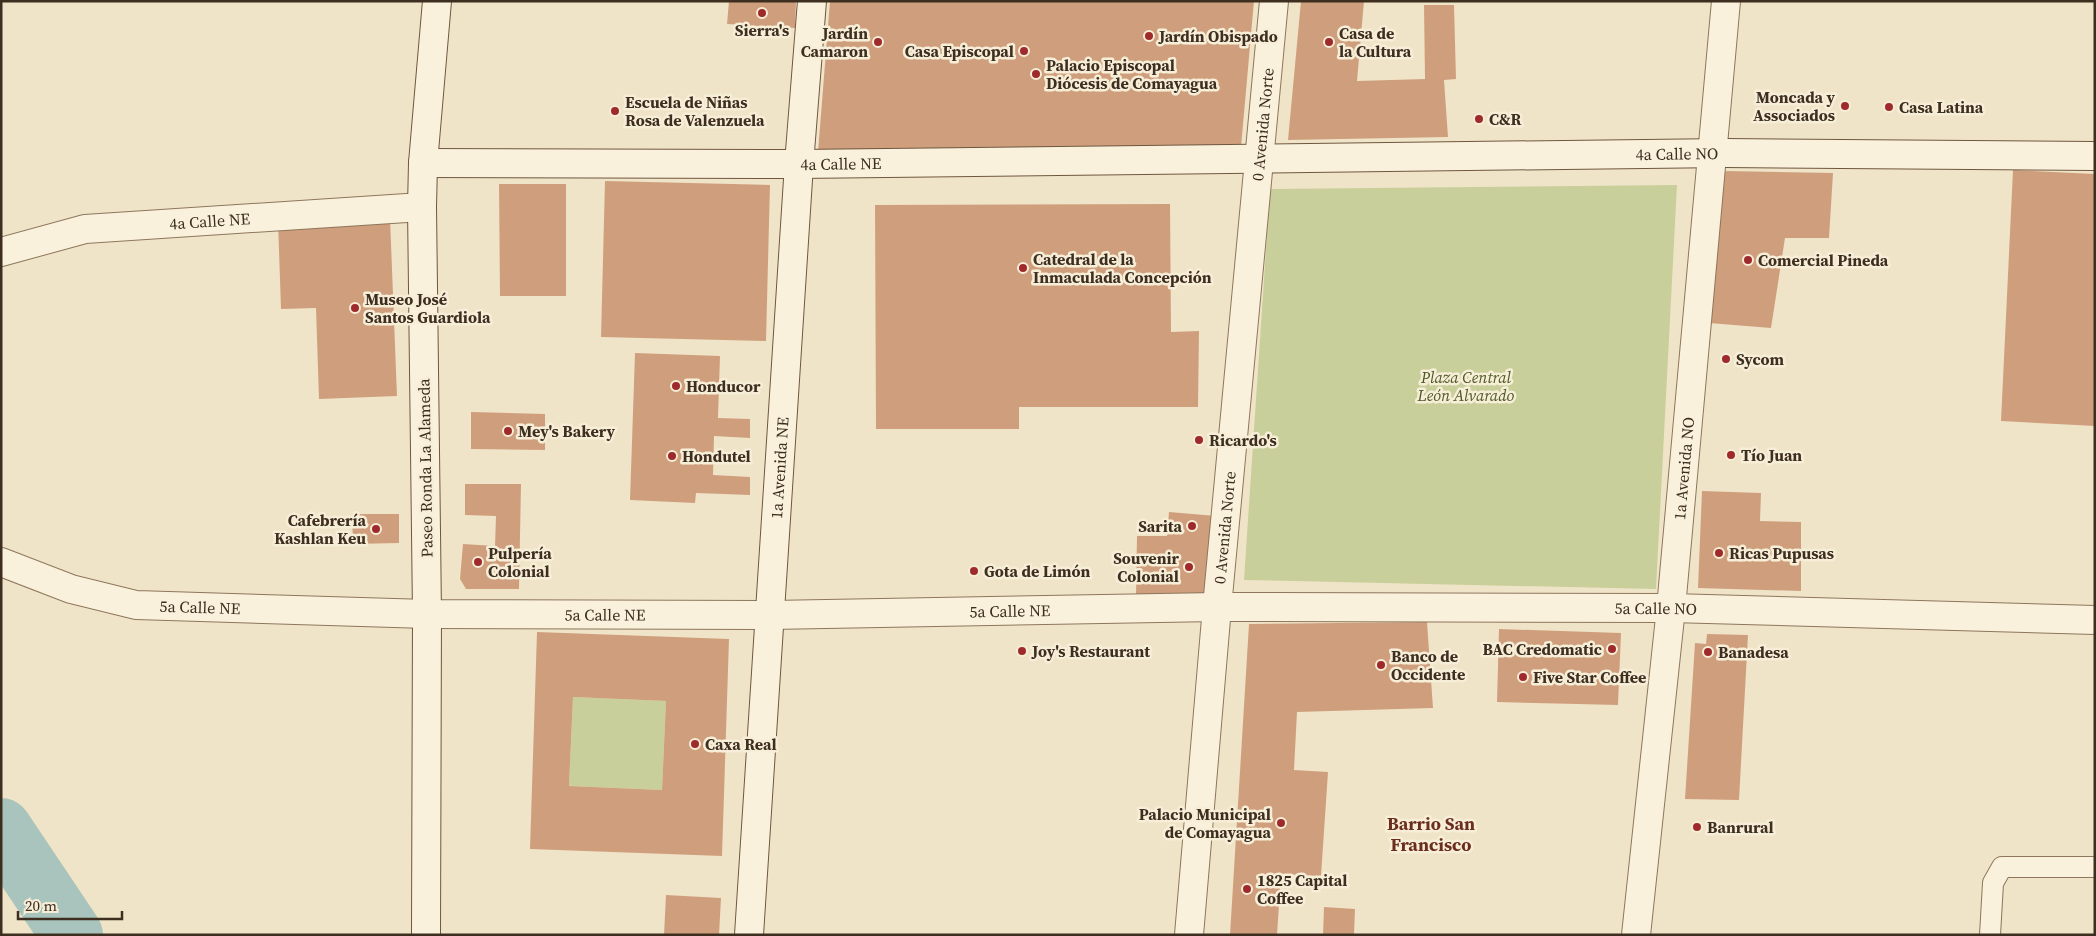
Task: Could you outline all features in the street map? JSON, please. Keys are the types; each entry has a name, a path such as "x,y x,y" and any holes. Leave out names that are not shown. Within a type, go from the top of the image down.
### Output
{"street":[{"name":"Paseo Ronda La Alameda","path":"426,935 427,614 422,207 423,163 437,1"},
{"name":"1a Avenida NE","path":"750,935 799,164 812,1"},
{"name":"0 Avenida Norte","path":"1189,935 1217,607 1274,1"},
{"name":"1a Avenida NO","path":"1636,935 1671,608 1726,1"},
{"name":"4a Calle NO","path":"1259,159 1712,153 2095,156"},
{"name":"4a Calle NE","path":"423,163 799,164 1259,159"},
{"name":"4a Calle NE","path":"1,252 85,229 422,207"},
{"name":"5a Calle NE","path":"1,562 71,589 136,605 427,614 771,615 1217,607"},
{"name":"5a Calle NO","path":"1217,607 1671,608 2095,620"}],"lane":[{"path":"1990,935 1993,883 2002,867 2095,867"}],"green space":[{"name":"Plaza Central León Alvarado","path":"1677,185 1656,589 1244,580 1270,189"},
{"path":"573,697 666,701 662,790 569,786"}],"building":[{"name":"Sierra's","path":"729,1 796,1 795,28 727,24"},
{"name":"Palacio Episcopal Diócesis de Comayagua","path":"830,1 1254,1 1241,147 818,152"},
{"name":"Casa de la Cultura","path":"1301,1 1364,1 1357,81 1425,79 1424,5 1454,5 1456,79 1444,80 1448,137 1288,140"},
{"path":"2013,170 2095,174 2095,426 2001,421"},
{"name":"Comercial Pineda","path":"1726,171 1833,173 1829,238 1785,238 1771,328 1709,323 1721,179"},
{"path":"605,181 770,185 766,341 601,337"},
{"path":"499,184 566,184 566,296 500,296"},
{"name":"Catedral de la Inmaculada Concepción","path":"1170,204 1171,332 1199,331 1198,407 1019,407 1019,429 876,429 875,205"},
{"name":"Museo José Santos Guardiola","path":"390,218 397,396 319,399 316,308 281,309 278,221"},
{"name":"Hondutel","path":"635,353 720,356 718,418 750,419 750,438 714,436 713,475 750,477 750,495 696,493 695,503 630,500"},
{"name":"Mey's Bakery","path":"471,412 545,414 545,450 471,449"},
{"path":"465,484 521,484 519,589 466,589 460,579 463,544 495,546 496,516 465,515"},
{"path":"1702,491 1761,493 1760,521 1801,522 1801,591 1698,588"},
{"path":"1169,512 1216,516 1209,597 1136,594 1137,536 1167,536"},
{"name":"Cafebrería Kashlan Keu","path":"352,514 399,514 399,543 353,544"},
{"name":"Palacio Municipal de Comayagua","path":"1427,622 1433,708 1297,712 1294,770 1328,772 1321,876 1281,874 1277,935 1230,935 1249,624"},
{"path":"1499,629 1621,633 1618,705 1497,702"},
{"name":"Caxa Real","path":"537,632 729,639 722,856 530,849","holes":["573,697 666,701 662,790 569,786"]},
{"path":"1707,634 1748,635 1739,800 1685,799 1695,643 1706,644"},
{"path":"666,895 721,898 719,935 664,935"},
{"path":"1324,907 1355,909 1354,935 1323,935"}],"waterway":[{"path":"1,829 72,935"}],"place":[{"name":"Sierra's","path":"762,13"},
{"name":"Jardín Obispado","path":"1149,36"},
{"name":"Jardín Camaron","path":"878,42"},
{"name":"Casa de la Cultura","path":"1329,42"},
{"name":"Casa Episcopal","path":"1024,51"},
{"name":"Palacio Episcopal Diócesis de Comayagua","path":"1036,74"},
{"name":"Moncada y Associados","path":"1845,106"},
{"name":"Casa Latina","path":"1889,107"},
{"name":"Escuela de Niñas Rosa de Valenzuela","path":"615,111"},
{"name":"C&R","path":"1479,119"},
{"name":"Comercial Pineda","path":"1748,260"},
{"name":"Catedral de la Inmaculada Concepción","path":"1023,268"},
{"name":"Museo José Santos Guardiola","path":"355,308"},
{"name":"Sycom","path":"1726,359"},
{"name":"Honducor","path":"676,386"},
{"name":"Mey's Bakery","path":"508,431"},
{"name":"Ricardo's","path":"1199,440"},
{"name":"Tío Juan","path":"1731,455"},
{"name":"Hondutel","path":"672,456"},
{"name":"Sarita","path":"1192,526"},
{"name":"Cafebrería Kashlan Keu","path":"376,529"},
{"name":"Ricas Pupusas","path":"1719,553"},
{"name":"Pulpería Colonial","path":"478,562"},
{"name":"Souvenir Colonial","path":"1189,567"},
{"name":"Gota de Limón","path":"974,571"},
{"name":"BAC Credomatic","path":"1612,649"},
{"name":"Joy's Restaurant","path":"1022,651"},
{"name":"Banadesa","path":"1708,652"},
{"name":"Banco de Occidente","path":"1381,665"},
{"name":"Five Star Coffee","path":"1523,677"},
{"name":"Caxa Real","path":"695,744"},
{"name":"Palacio Municipal de Comayagua","path":"1281,823"},
{"name":"Banrural","path":"1697,827"},
{"name":"1825 Capital Coffee","path":"1247,889"}],"district":[{"name":"Barrio San Francisco","path":"1431,834"}]}
